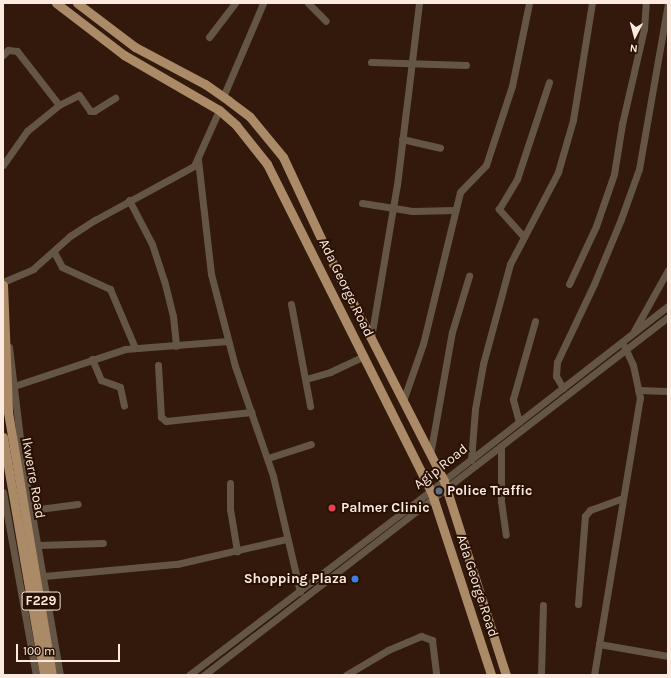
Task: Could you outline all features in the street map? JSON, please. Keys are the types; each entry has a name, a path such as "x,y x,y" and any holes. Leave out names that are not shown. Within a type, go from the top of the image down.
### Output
{"main road":[{"name":"Ada George Road","path":"56,3 124,55 219,110 250,140 267,164 432,495 491,675"},
{"name":"Ada George Road","path":"77,3 135,47 204,84 250,117 283,157 371,338 445,485 506,675"},
{"name":"Ikwerre Road","path":"3,283 8,412 44,675"},
{"name":"Ikwerre Road","path":"3,437 23,528 52,675"}],"street":[{"path":"209,37 235,3"},
{"path":"308,3 326,21"},
{"path":"371,338 393,209 413,65 419,3"},
{"path":"403,400 423,344 460,192 486,166 512,86 529,3"},
{"path":"471,460 475,409 483,364 510,264 558,172 573,120 592,3"},
{"path":"569,284 596,226 614,174 622,124 644,29 646,3"},
{"path":"563,388 556,376 557,362 597,276 639,169 668,3"},
{"path":"223,97 260,4"},
{"path":"3,55 8,50 17,51 59,105"},
{"path":"371,62 413,65 466,65"},
{"path":"524,237 500,209 517,179 549,82"},
{"path":"3,165 27,131 59,105 79,96 90,111 94,111 115,98"},
{"path":"3,283 32,269 54,252 70,236 128,200 194,166 198,160 219,110"},
{"path":"402,139 440,148"},
{"path":"198,160 211,274 228,341 268,458 286,539 300,592"},
{"path":"128,200 152,244 162,273 173,316 176,346"},
{"path":"362,202 393,209 430,212 455,210"},
{"path":"54,252 62,267 110,289 135,348"},
{"path":"633,333 668,270"},
{"path":"430,455 452,332 469,276"},
{"path":"290,304 298,353 306,379 310,406"},
{"name":"Agip Road","path":"445,485 471,460 668,306"},
{"name":"Agip Road","path":"204,675 432,495 501,447 668,317"},
{"path":"4,321 14,386 20,444 60,675"},
{"path":"519,422 514,400 534,321"},
{"path":"14,386 108,353 135,348 228,341"},
{"path":"594,675 637,418 638,390 633,365 622,342"},
{"path":"306,379 330,372 364,356"},
{"path":"92,359 101,380 120,387 124,406"},
{"path":"158,365 161,417 166,421 252,412"},
{"path":"638,390 668,391"},
{"path":"268,458 311,444"},
{"path":"501,447 500,501 506,535"},
{"path":"230,483 230,509 237,551"},
{"path":"3,492 35,671 31,675"},
{"name":"Agip Road","path":"189,675 432,495"},
{"path":"578,604 585,516 590,510 623,498"},
{"path":"31,510 78,504"},
{"path":"44,576 177,564 286,539"},
{"path":"38,545 103,543"},
{"path":"540,675 543,605"},
{"path":"346,675 358,672 388,650 421,636 432,640 436,675"},
{"path":"599,644 668,656"}],"place":[{"name":"Police Traffic","path":"439,491"},
{"name":"Palmer Clinic","path":"332,508"},
{"name":"Shopping Plaza","path":"355,579"}]}
